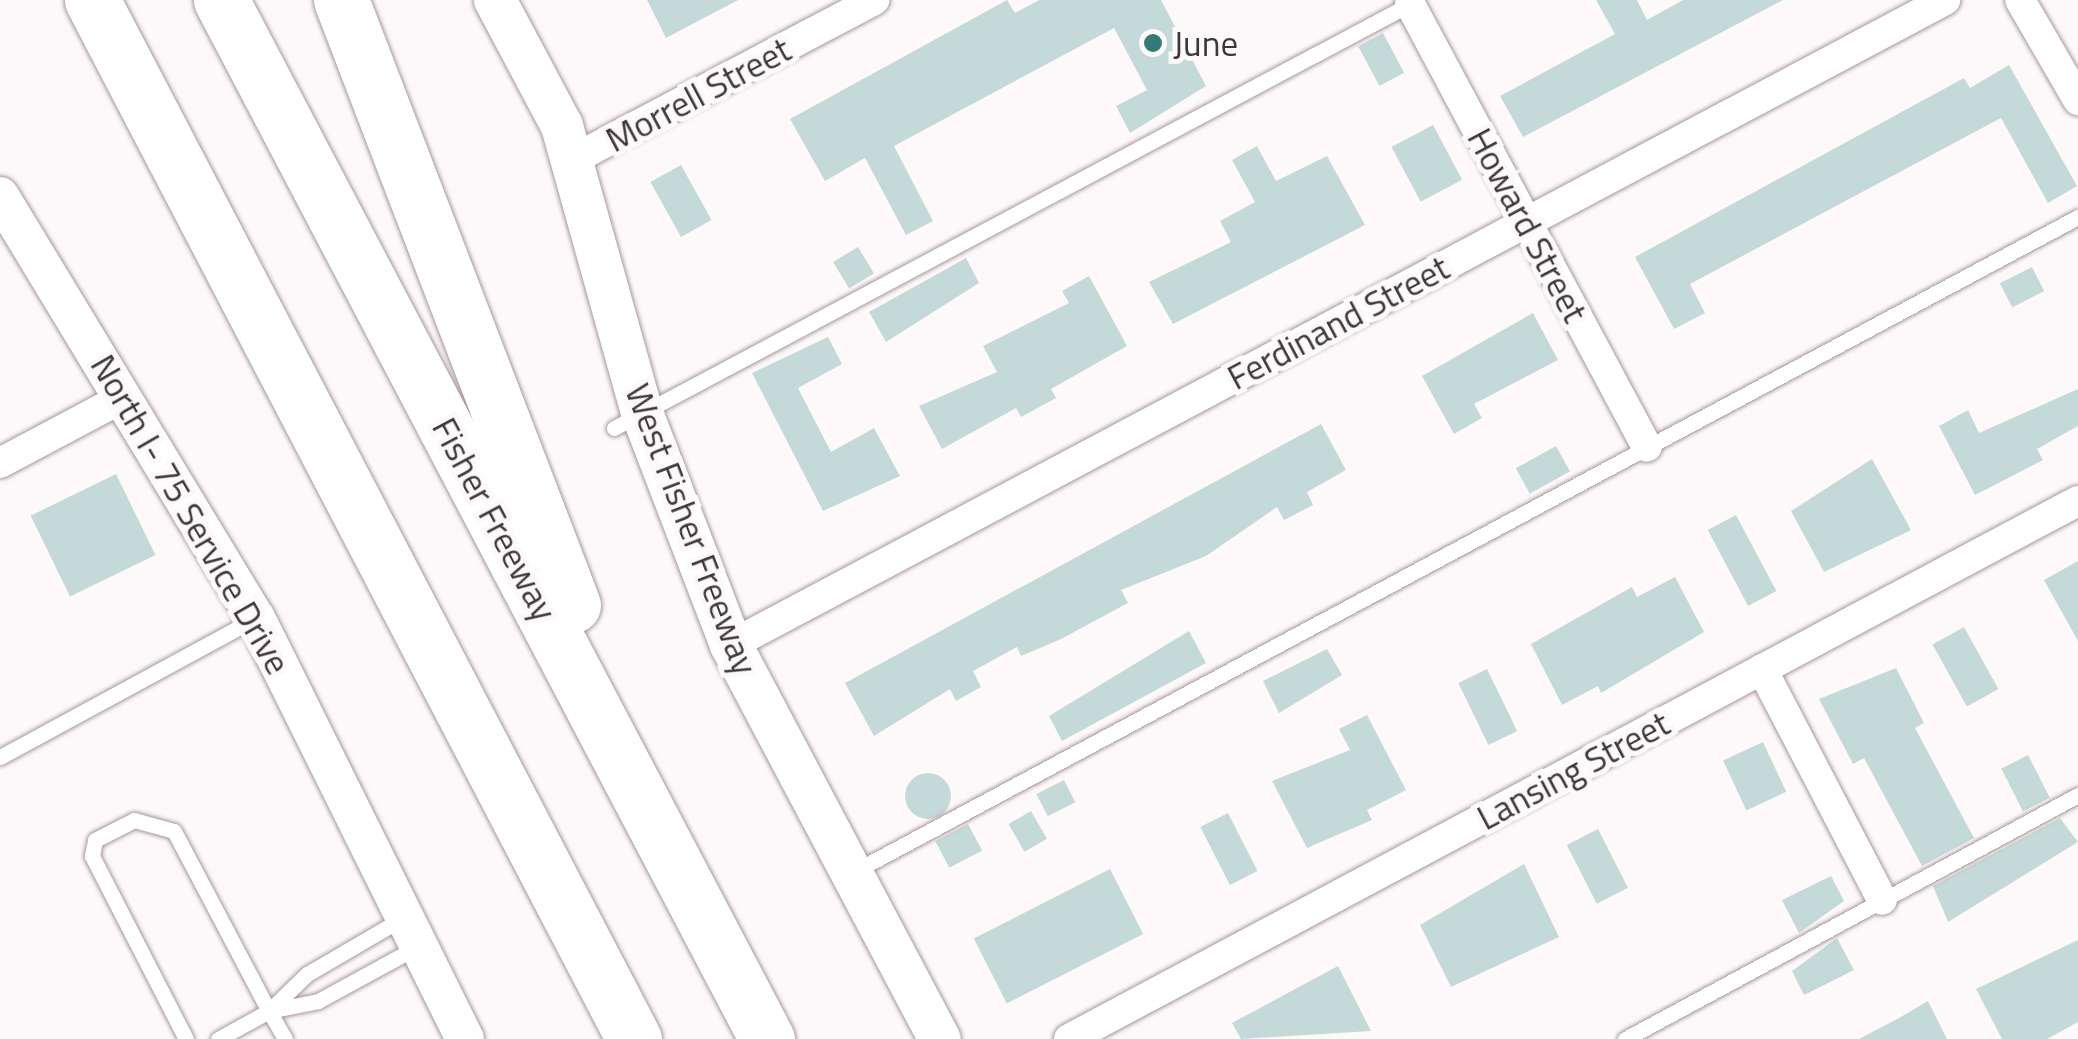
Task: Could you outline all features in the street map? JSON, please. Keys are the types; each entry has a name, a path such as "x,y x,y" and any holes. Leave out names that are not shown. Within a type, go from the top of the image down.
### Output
{"highway":[{"path":"92,0 634,1039"},
{"name":"Fisher Freeway","path":"221,0 767,1039"},
{"path":"341,0 655,822"}],"main road":[{"name":"West Fisher Freeway","path":"494,0 574,159 628,420 731,645 940,1039"}],"street":[{"name":"Morrell Street","path":"574,159 874,0"},
{"name":"Ferdinand Street","path":"731,645 1946,0"},
{"path":"2020,0 2078,100"},
{"name":"Howard Street","path":"1413,2 1647,447"},
{"name":"North I- 75 Service Drive","path":"0,196 256,618 370,838 465,1039"},
{"path":"0,463 124,397"},
{"name":"Lansing Street","path":"1069,1039 2078,502"},
{"path":"1762,669 1882,900"}],"lane":[{"path":"628,420 1413,2"},
{"path":"852,873 2078,217"},
{"path":"0,756 256,618"},
{"path":"1625,1039 2078,795"},
{"path":"186,1039 92,856 95,840 134,820 174,830 285,1039"},
{"path":"218,1039 269,1011 307,974 413,930"},
{"path":"269,1011 318,1000 413,930"}],"building":[{"path":"647,0 738,0 666,38"},
{"path":"1007,0 1015,13 1039,0 1161,0 1206,86 1130,133 1116,106 1147,90 1114,28 894,146 933,221 906,235 865,158 825,181 790,119"},
{"path":"1596,0 1637,0 1647,20 1683,0 1783,0 1523,137 1500,96 1615,34"},
{"path":"1383,33 1404,73 1379,86 1358,46"},
{"path":"2009,65 2077,186 2048,203 2001,118 1690,284 1705,313 1674,329 1635,257 1964,78 1970,88"},
{"path":"1433,125 1462,180 1421,202 1392,147"},
{"path":"1257,146 1276,181 1327,156 1365,225 1173,324 1149,282 1231,242 1220,221 1255,202 1232,160"},
{"path":"681,165 712,220 681,237 650,182"},
{"path":"858,247 874,274 849,289 833,262"},
{"path":"966,258 979,283 886,342 869,312"},
{"path":"2032,267 2044,291 2012,307 2000,283"},
{"path":"1089,276 1127,346 1051,389 1056,398 1021,417 1016,408 942,449 919,406 997,372 983,346 1069,303 1062,291"},
{"path":"1533,313 1558,360 1474,404 1482,418 1454,434 1422,376"},
{"path":"828,337 842,364 798,388 831,452 874,428 900,476 823,511 752,373"},
{"path":"2078,389 2078,426 2037,449 2043,460 1975,495 1939,426 1968,410 1979,433"},
{"path":"1321,424 1346,470 1307,492 1313,505 1284,520 1277,507 1206,556 1121,590 1128,603 1061,639 1021,656 1017,647 973,671 981,687 956,701 950,689 874,736 845,683"},
{"path":"1556,446 1570,471 1530,494 1516,468"},
{"path":"1872,459 1911,530 1824,572 1791,511"},
{"path":"116,474 155,555 70,597 31,516"},
{"path":"1736,515 1776,591 1748,606 1708,530"},
{"path":"2078,561 2078,641 2044,580"},
{"path":"1675,577 1704,632 1601,693 1598,686 1562,705 1531,644 1632,587 1637,597"},
{"path":"1964,627 1998,689 1967,707 1933,644"},
{"path":"1189,631 1206,663 1062,741 1049,716"},
{"path":"1327,649 1342,675 1279,713 1263,681"},
{"path":"1896,668 1924,723 1915,728 1974,838 1922,866 1864,758 1853,764 1819,699"},
{"path":"1487,669 1517,731 1488,745 1458,683"},
{"path":"1367,715 1406,790 1367,810 1372,820 1307,848 1272,781 1350,750 1339,729"},
{"path":"1763,742 1786,792 1746,810 1723,761"},
{"path":"2028,755 2050,798 2023,811 2001,769"},
{"path":"928,773 944,780 951,796 944,812 928,819 912,812 905,796 912,780"},
{"path":"1064,780 1075,802 1048,816 1036,794"},
{"path":"1031,811 1047,839 1024,852 1008,824"},
{"path":"1228,813 1258,871 1230,885 1200,827"},
{"path":"2060,818 2078,842 1948,922 1933,886"},
{"path":"968,824 982,850 949,868 935,841"},
{"path":"1598,829 1628,888 1597,904 1567,845"},
{"path":"1524,864 1559,937 1451,987 1420,925"},
{"path":"1110,869 1143,934 1007,1004 974,938"},
{"path":"1831,876 1844,901 1799,933 1782,900"},
{"path":"1837,938 1854,970 1804,995 1792,971"},
{"path":"2078,940 2078,1022 2047,1039 2002,1039 1976,989"},
{"path":"1338,966 1371,1031 1241,1039 1232,1023"},
{"path":"1928,1001 1947,1039 1859,1039 1899,1018"}],"place":[{"name":"June","path":"1153,43"}]}
